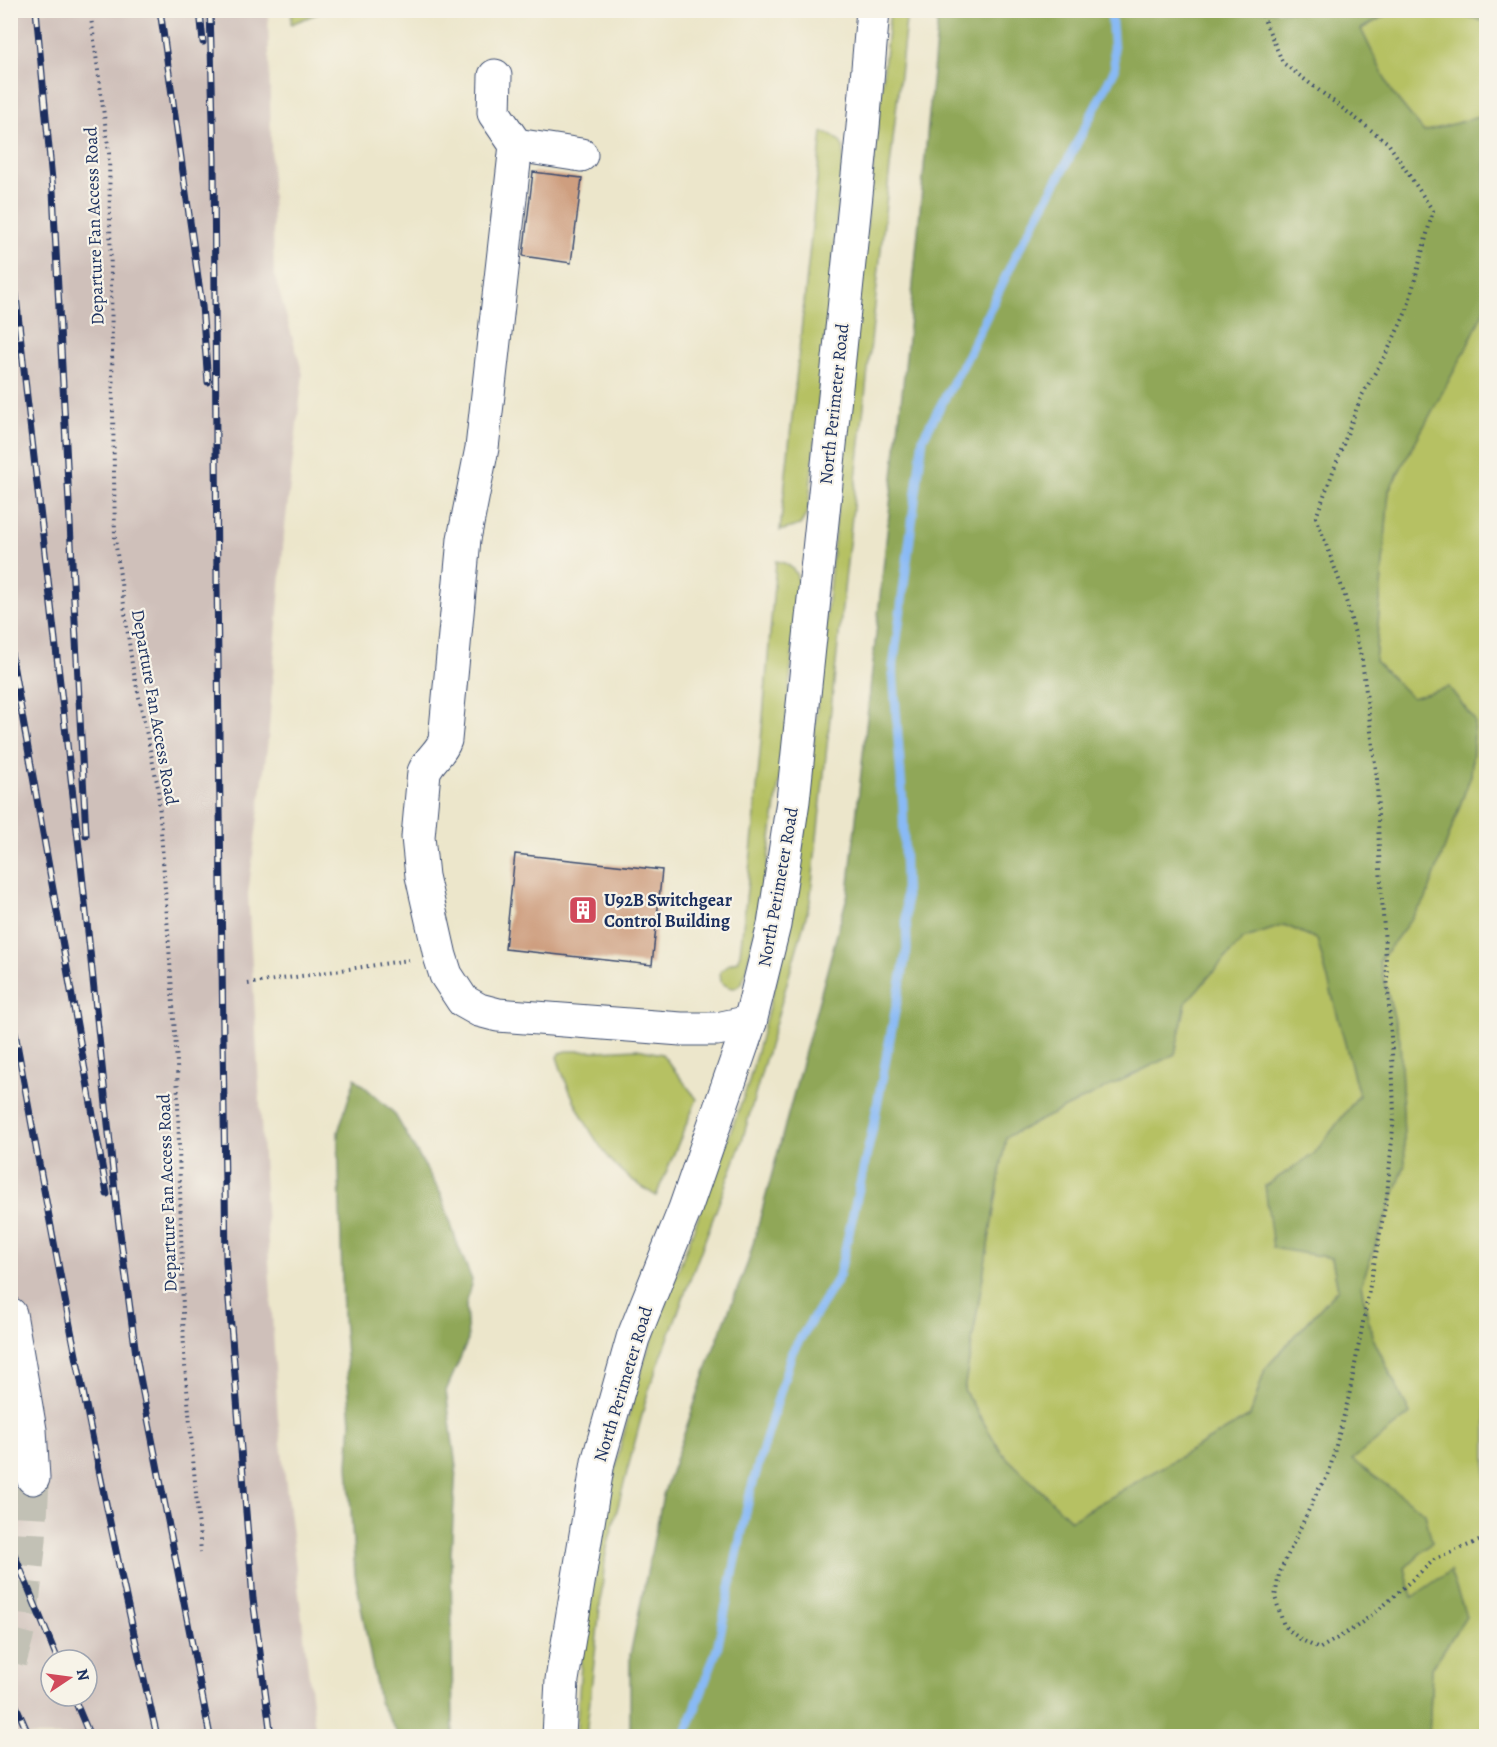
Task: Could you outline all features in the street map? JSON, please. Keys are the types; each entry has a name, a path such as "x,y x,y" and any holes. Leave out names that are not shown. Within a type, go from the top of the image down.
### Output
{"lane":[{"name":"North Perimeter Road","path":"559,1737 562,1680 598,1462 633,1338 685,1209 750,1022 774,925 793,801 863,127 873,10"},
{"path":"495,76 494,113 516,145 482,448 464,539 445,740 443,747 426,766 418,837 422,876 440,956 446,975 464,1001 479,1010 498,1015 681,1029 717,1029 750,1022"},
{"path":"516,145 581,155"},
{"path":"10,1314 30,1430 33,1478"}],"path":[{"name":"Departure Fan Access Road","path":"90,10 108,153 115,539 132,664 158,787 177,1063 184,1354 201,1552"},
{"path":"1260,10 1283,63 1388,143 1433,211 1407,310 1388,350 1361,397 1316,517 1344,593 1362,660 1365,681 1377,779 1394,1116 1387,1196 1349,1396 1328,1476 1318,1490 1279,1574 1275,1597 1284,1626 1300,1639 1319,1649 1356,1628 1435,1559 1486,1538"},
{"path":"248,984 440,956"}],"shaded area":[{"path":"11,11 268,11 274,274 303,374 284,535 268,740 248,894 278,1418 316,1736 11,1736"}],"green space":[{"path":"292,10 324,11 291,24"},
{"path":"890,11 907,11 810,902 742,1141 648,1392 606,1552 587,1736 576,1736 582,1650 603,1528 621,1443 645,1358 748,1085 777,977 796,890"},
{"path":"937,11 1393,11 1361,29 1391,91 1424,132 1482,116 1486,119 1486,306 1465,351 1389,490 1375,661 1412,698 1449,687 1475,721 1471,775 1426,899 1379,962 1400,1039 1405,1165 1361,1285 1372,1336 1410,1414 1352,1460 1425,1513 1432,1542 1405,1568 1412,1597 1450,1571 1466,1616 1432,1668 1429,1736 630,1736 630,1655 663,1495 712,1353 748,1262 848,893 908,338","holes":["1284,925 1317,939 1359,1095 1314,1154 1265,1186 1273,1248 1332,1258 1338,1289 1265,1369 1250,1416 1071,1520 1002,1453 964,1390 1006,1137 1175,1054 1186,1002 1243,939"]},
{"path":"1393,11 1451,11 1486,22 1486,119 1482,116 1424,132 1391,91 1361,29"},
{"path":"1451,11 1486,11 1486,22"},
{"path":"822,132 836,138 844,149 808,512 800,525 780,531"},
{"path":"1486,306 1486,1736 1429,1736 1432,1668 1466,1616 1412,1597 1405,1568 1432,1542 1352,1460 1410,1414 1372,1336 1361,1285 1405,1165 1400,1039 1379,962 1426,899 1471,775 1475,721 1449,687 1412,698 1375,661 1389,490 1465,351"},
{"path":"776,561 793,569 799,586 783,755 767,866 747,970 741,984 731,988 721,982 720,972 729,964 737,961 740,954 754,825"},
{"path":"1284,925 1317,939 1359,1095 1314,1154 1265,1186 1332,1258 1338,1289 1265,1369 1250,1416 1071,1520 1002,1453 964,1391 1006,1137 1175,1054 1186,1002 1243,939"},
{"path":"637,1049 662,1054 697,1099 656,1196 621,1171 601,1148 575,1102 557,1057 560,1053 567,1051"},
{"path":"355,1078 394,1113 441,1194 472,1280 466,1305 468,1340 446,1391 456,1467 451,1554 453,1736 399,1736 379,1702 355,1574 348,1465 351,1422 343,1317 338,1132"}],"building":[{"path":"533,172 582,178 571,263 523,256"},
{"name":"U92B Switchgear Control Building","path":"515,854 662,870 652,965 505,949"}],"waterway":[{"path":"685,1736 717,1649 750,1493 792,1352 839,1276 873,1127 907,949 903,805 893,669 923,438 966,359 1017,253 1115,69 1111,10"}],"tunnel":[{"path":"10,1662 21,1621 30,1540 33,1478"}],"railway":[{"path":"36,10 53,191 86,835"},
{"path":"160,10 202,306 208,382"},
{"path":"200,10 203,42"},
{"path":"210,10 214,158 226,1263 253,1599 271,1736"},
{"path":"10,241 81,865 117,1210 138,1370"},
{"path":"10,647 107,1194"},
{"path":"10,1005 79,1372 157,1736"},
{"path":"137,1362 210,1736"},
{"path":"10,1544 53,1648"},
{"path":"10,1692 29,1736"},
{"path":"78,1708 90,1736"}],"place":[{"name":"U92B Switchgear Control Building","path":"583,910"}]}
